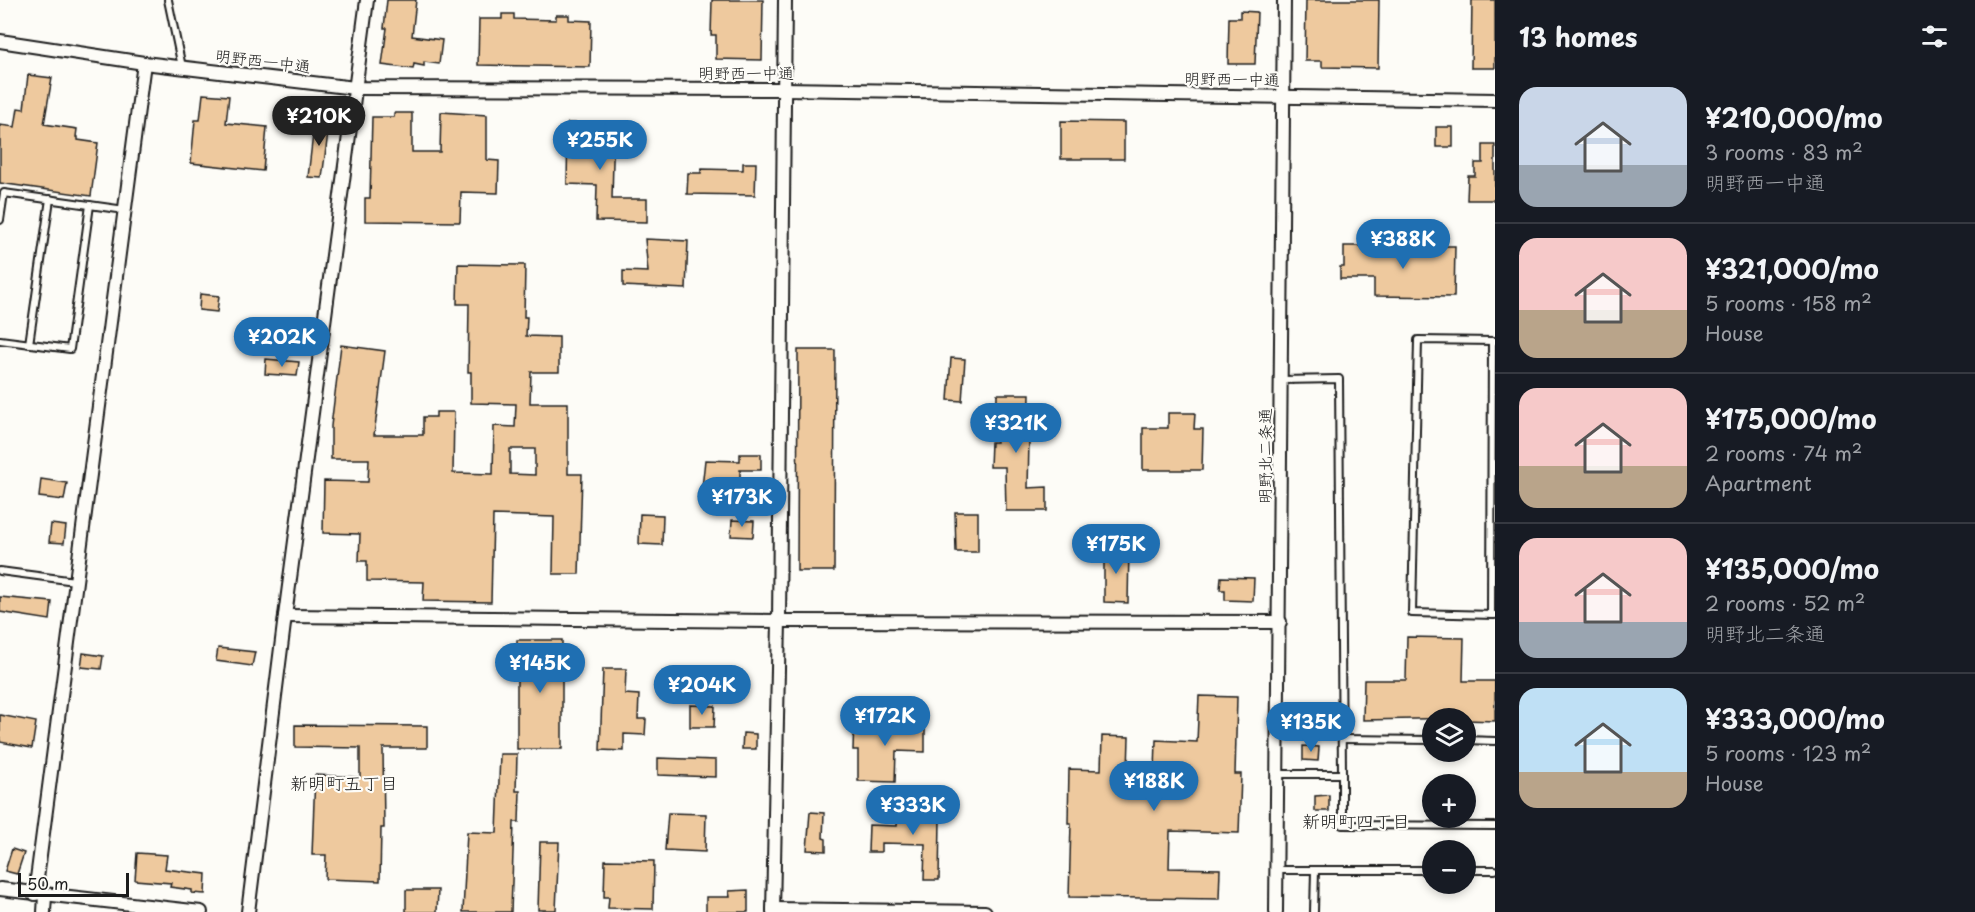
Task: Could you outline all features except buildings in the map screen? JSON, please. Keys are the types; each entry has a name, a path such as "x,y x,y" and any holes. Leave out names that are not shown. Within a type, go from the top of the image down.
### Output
{"street":[{"path":"248,912 367,0"},
{"path":"785,0 779,621 773,910 985,912"},
{"name":"明野北二条通","path":"1276,912 1284,0"},
{"name":"明野西一中通","path":"0,41 144,63 355,88 783,89 1495,100"},
{"path":"44,912 40,895 76,581 144,63"},
{"path":"285,616 779,621 1280,622"},
{"path":"0,889 201,912"}],"lane":[{"path":"168,0 182,67"},
{"path":"0,220 4,193 125,210"},
{"path":"29,344 50,199"},
{"path":"0,340 70,349 90,205"},
{"path":"1418,340 1493,341 1493,615 1412,613 1418,340"},
{"path":"1281,380 1339,379 1342,825 1495,826"},
{"path":"0,571 76,581"},
{"path":"1342,740 1422,740"},
{"path":"1476,740 1495,741"},
{"path":"1278,774 1342,774"},
{"path":"1277,870 1422,870"},
{"path":"1314,912 1315,870"},
{"path":"1476,870 1495,870"}],"district":[{"name":"新明町五丁目","path":"344,782"},
{"name":"新明町四丁目","path":"1356,820"}]}
